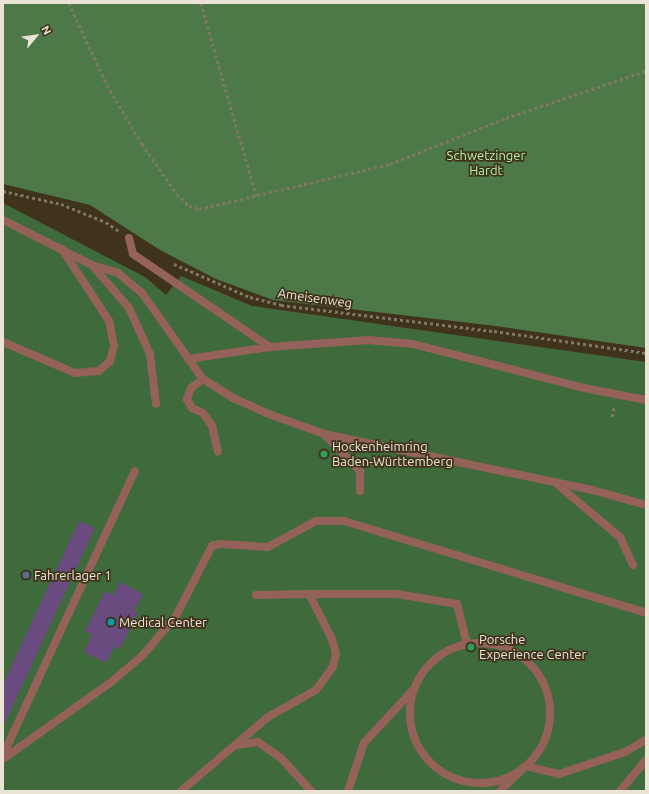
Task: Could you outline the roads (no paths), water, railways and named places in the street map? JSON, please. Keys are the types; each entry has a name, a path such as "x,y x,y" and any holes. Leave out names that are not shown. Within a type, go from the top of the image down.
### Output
{"lane":[{"path":"3,220 60,247 92,265 118,273 142,292 203,379 233,398 260,410 324,434 646,505"},
{"path":"129,238 133,254 270,347"},
{"path":"3,342 75,373 99,371 110,361 114,346 109,321 91,291 60,247"},
{"path":"92,265 132,314 150,354 156,404"},
{"path":"188,359 270,347 369,340 413,344 584,388 646,400"},
{"path":"203,379 191,388 187,399 192,408 203,413 212,426 218,451"},
{"path":"324,434 360,471 360,491"},
{"path":"3,755 135,471"},
{"path":"556,484 620,537 633,565"},
{"path":"3,759 110,683 143,655 176,616 212,546 222,544 268,547 316,521 344,521 646,613"},
{"path":"181,791 268,717 316,690 333,667 336,653 331,637 309,594"},
{"path":"256,595 397,594 457,604 467,644"},
{"path":"348,791 364,743 415,687 427,667 445,652 467,644 490,643 512,650 530,664 544,683 550,705 549,728 541,749 500,791"},
{"path":"415,687 410,710 413,733 424,754 440,770 461,780 484,783 506,778 526,766 559,774 625,752 646,740"},
{"path":"236,745 258,742 282,758 311,791"},
{"path":"620,791 646,760"}],"place":[{"name":"Hockenheimring Baden-Württemberg","path":"324,454"},
{"name":"Fahrerlager 1","path":"26,575"},
{"name":"Medical Center","path":"111,622"},
{"name":"Porsche Experience Center","path":"471,647"}],"park label":[{"name":"Schwetzinger Hardt","path":"486,164"}]}
